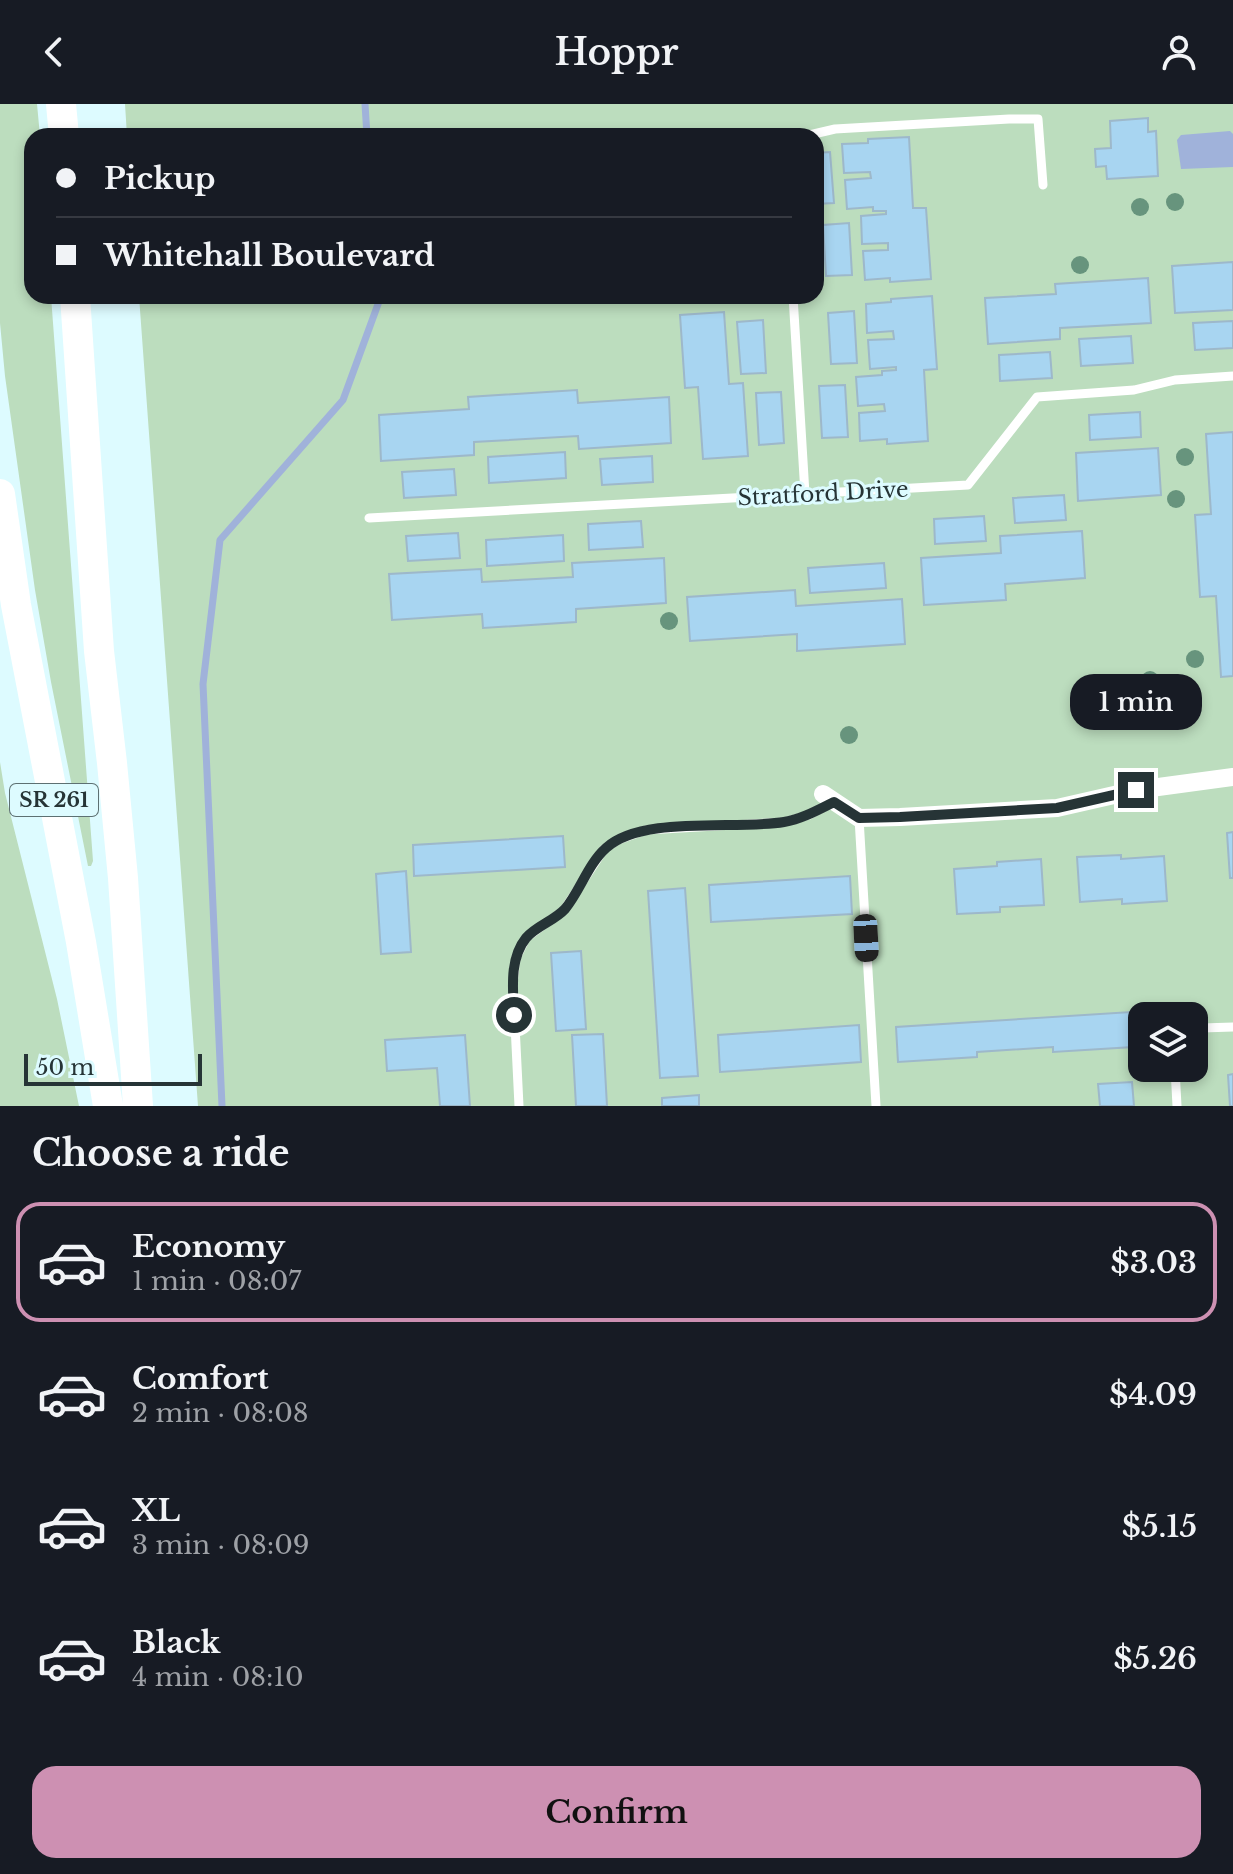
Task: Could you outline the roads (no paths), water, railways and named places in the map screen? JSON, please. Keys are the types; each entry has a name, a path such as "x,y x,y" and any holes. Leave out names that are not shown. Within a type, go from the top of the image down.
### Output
{"main road":[{"path":"61,104 63,128"},
{"name":"SR 261","path":"76,304 99,651 123,878 138,1106"},
{"name":"SR 261","path":"0,494 21,632 81,942 108,1106"}],"street":[{"path":"829,798 859,818 900,817 1057,808 1136,790 1233,777"}],"lane":[{"path":"824,132 1038,119 1043,185"},
{"path":"793,304 805,494"},
{"name":"Stratford Drive","path":"369,518 968,485 1037,397 1134,390 1175,380 1233,376"},
{"path":"519,1106 513,984 516,958 526,938 564,910 604,849 618,840 646,830 784,822 809,815 829,798"},
{"path":"859,818 876,1106"},
{"path":"1208,1028 1233,1027"},
{"path":"1176,1082 1177,1106"}],"water":[{"path":"1230,131 1233,134 1233,167 1181,169 1177,140 1181,135"}],"waterway":[{"path":"365,104 366,128"},
{"path":"222,1106 203,684 220,540 343,400 378,304"}]}
